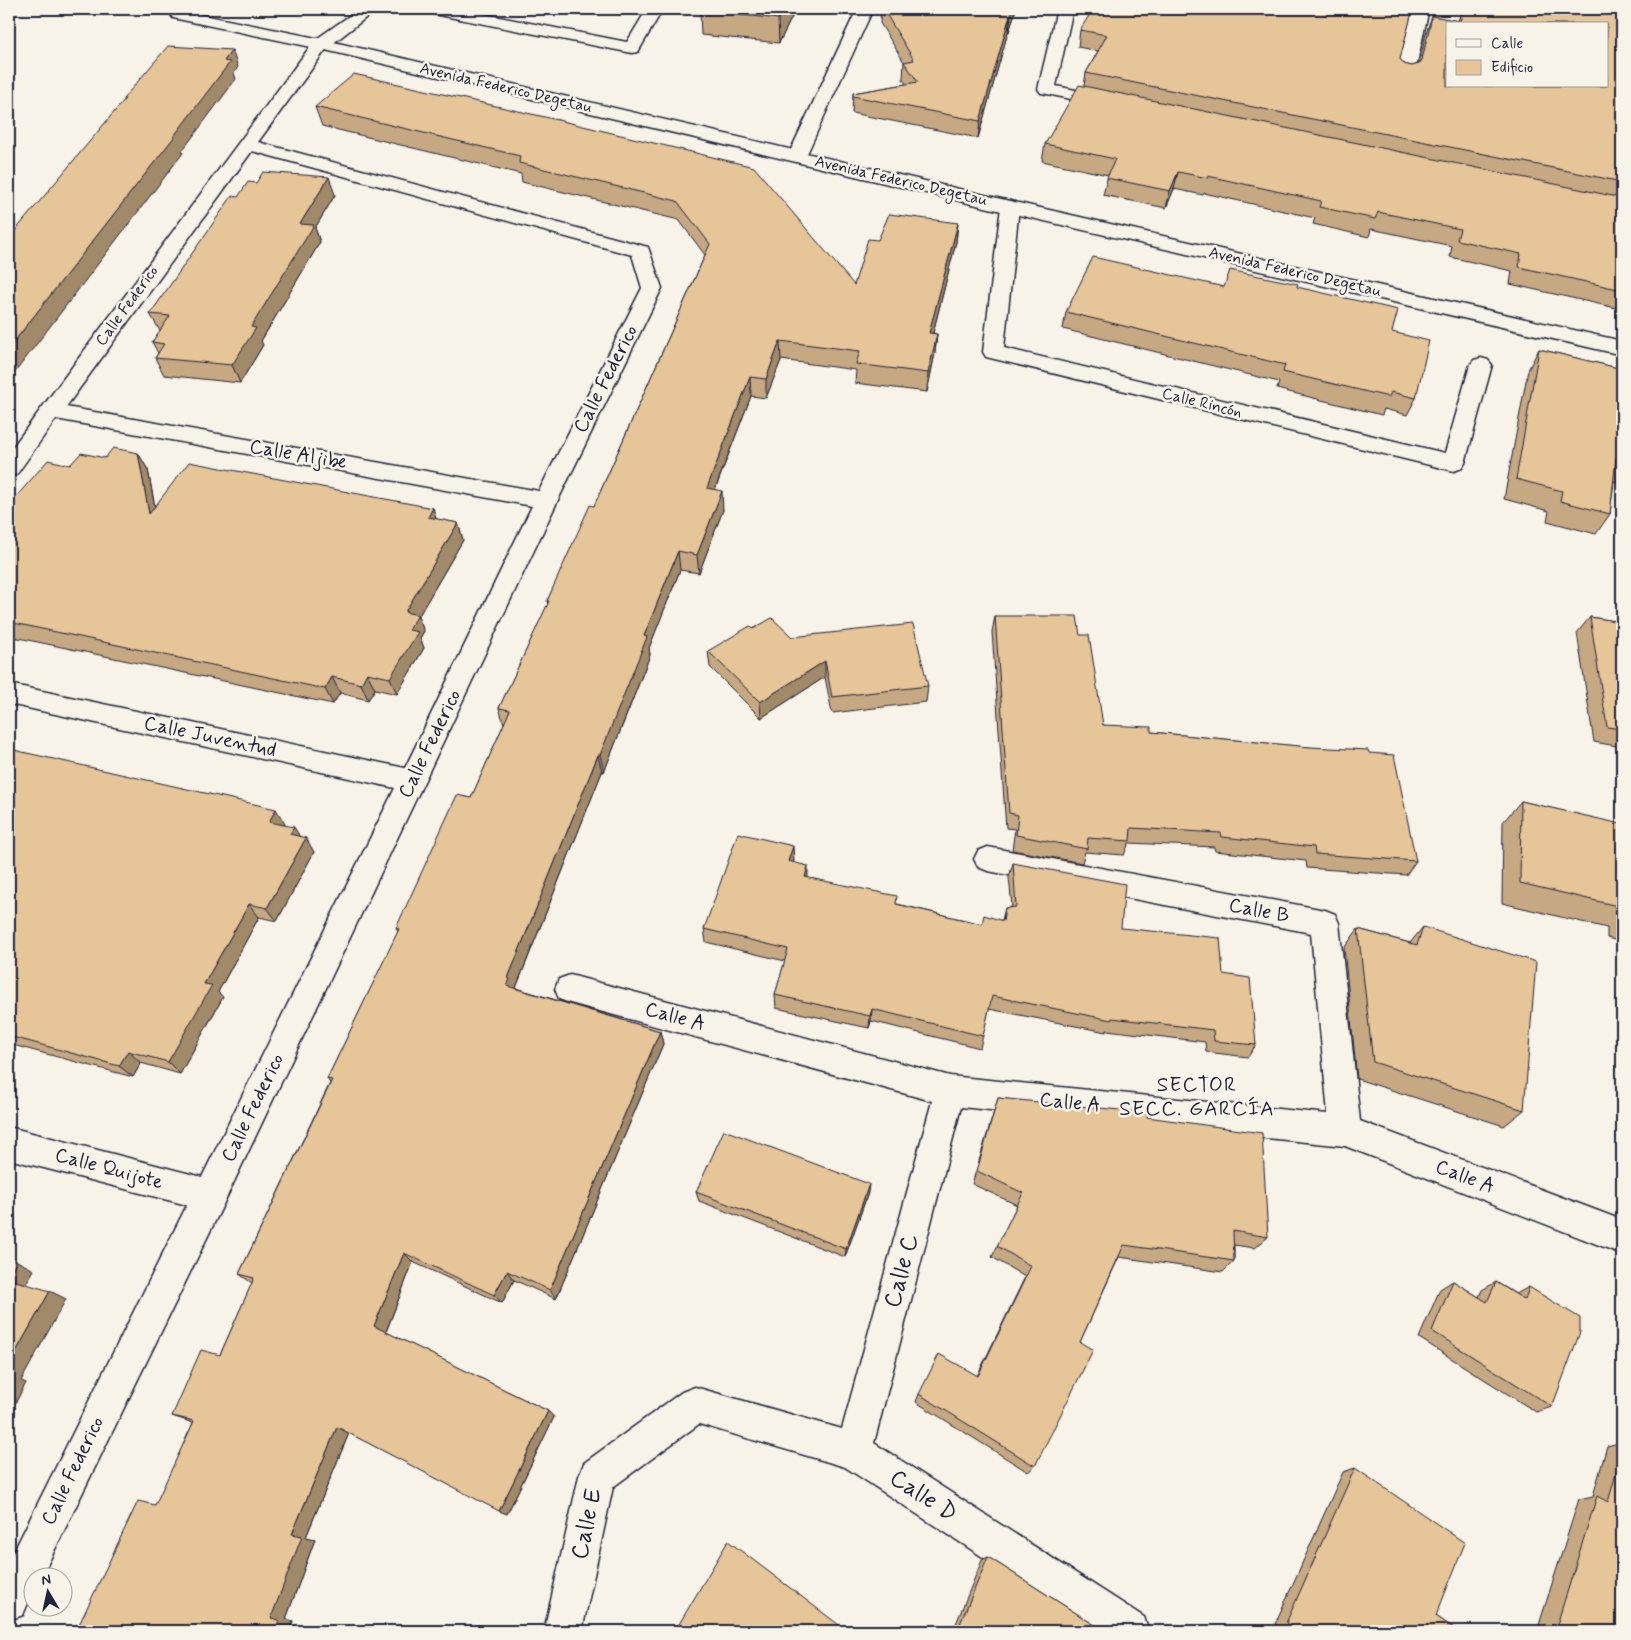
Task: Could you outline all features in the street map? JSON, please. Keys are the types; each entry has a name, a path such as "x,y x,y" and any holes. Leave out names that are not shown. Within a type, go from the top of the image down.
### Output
{"street":[{"name":"Calle Federico","path":"9,468 321,44 369,9"},
{"path":"434,9 632,48 655,9"},
{"path":"797,156 865,9"},
{"path":"1065,9 1047,89 1125,106"},
{"path":"1405,76 1415,12"},
{"name":"Avenida Federico Degetau","path":"179,15 321,44 1010,207 1622,348"},
{"name":"Calle Federico","path":"9,1601 412,781 546,500 652,288 641,251 246,144"},
{"name":"Calle Rincón","path":"1010,207 993,352 1454,463 1482,365"},
{"name":"Calle Aljibe","path":"50,410 546,500"},
{"name":"Calle Juventud","path":"9,694 412,781"},
{"name":"Calle B","path":"988,859 1325,923 1345,1131"},
{"name":"Calle A","path":"570,989 950,1090 1345,1131 1622,1237"},
{"name":"Calle C","path":"854,1451 950,1090"},
{"name":"Calle Quijote","path":"9,1143 210,1195"},
{"name":"Calle D","path":"695,1405 854,1451 1130,1631"},
{"name":"Calle E","path":"563,1631 597,1476 695,1405"}],"building":[{"path":"700,9 783,9 778,19"},
{"path":"883,9 935,12 936,9 1013,9 980,121 853,96 853,93 918,82 904,62 914,60"},
{"path":"1093,9 1395,9 1412,12 1400,59 1404,64 1412,66 1419,64 1422,60 1432,16 1460,21 1464,9 1622,9 1622,182 1086,73 1107,35 1080,30"},
{"path":"168,46 232,50 224,61 230,62 175,136 9,348 9,238"},
{"path":"354,74 754,167 854,285 868,239 878,240 889,214 958,223 929,333 937,334 928,373 856,364 860,351 780,341 766,379 750,377 707,488 722,491 697,555 678,551 644,636 647,637 508,978 510,979 507,986 660,1031 550,1290 507,1271 494,1295 404,1253 374,1326 548,1411 499,1511 337,1427 292,1534 302,1536 271,1618 279,1620 275,1631 76,1631 138,1501 155,1505 194,1421 172,1416 201,1350 220,1355 254,1278 239,1274 332,1080 327,1079 399,929 396,928 457,795 471,798 510,710 499,708 549,601 547,601 590,505 594,506 710,244 677,201 519,163 520,156 315,107"},
{"path":"1079,85 1622,198 1622,290 1519,267 1521,254 1457,240 1460,229 1378,212 1375,219 1319,207 1321,201 1208,176 1208,178 1178,172 1170,191 1107,178 1115,159 1045,144"},
{"path":"263,172 329,177 300,224 314,225 251,327 256,328 232,365 155,358 164,344 152,342 170,316 150,314 232,196 238,197 248,182 256,183"},
{"path":"1093,257 1224,287 1230,270 1298,284 1297,287 1398,310 1392,332 1429,341 1416,398 1391,392 1389,397 1283,372 1285,365 1066,312"},
{"path":"1539,349 1622,369 1622,459 1616,458 1610,514 1560,501 1562,491 1516,479"},
{"path":"113,448 138,453 149,514 189,462 433,508 428,517 458,523 405,612 418,615 409,630 418,632 390,678 367,673 361,684 332,677 325,689 9,622 9,505 48,460 70,465 81,453 105,458"},
{"path":"995,616 1077,616 1080,635 1089,635 1103,725 1151,727 1151,732 1310,747 1368,750 1369,753 1394,755 1416,861 1315,854 1314,847 1222,837 1221,833 1131,828 1130,841 1088,838 1087,849 1016,835 1018,815 1009,813"},
{"path":"1590,617 1622,622 1622,729 1607,727"},
{"path":"772,618 792,637 913,624 928,686 832,697 825,661 760,702 708,651 750,626 753,629"},
{"path":"9,749 276,809 269,822 294,827 290,834 306,838 267,908 249,904 204,984 212,985 168,1062 128,1051 119,1066 9,1036"},
{"path":"1521,801 1622,823 1622,907 1520,883"},
{"path":"738,833 793,846 788,861 808,866 805,877 897,896 896,904 982,924 984,915 1003,921 1005,908 1016,907 1013,863 1125,884 1121,928 1220,938 1223,974 1250,978 1256,1045 1214,1041 1213,1030 1112,1018 1111,1020 992,996 983,1036 872,1009 870,1016 775,995 788,949 704,929"},
{"path":"1423,927 1536,962 1524,1110 1373,1062 1358,929 1417,945"},
{"path":"998,1098 1130,1111 1148,1114 1147,1117 1262,1133 1268,1237 1233,1231 1234,1261 1124,1245 1080,1342 1093,1350 1035,1466 919,1394 939,1354 978,1376 1031,1266 997,1246 1023,1193 977,1171"},
{"path":"724,1130 869,1184 846,1249 696,1192"},
{"path":"9,1259 17,1261 9,1275"},
{"path":"9,1279 50,1291 9,1364"},
{"path":"1453,1281 1487,1302 1496,1282 1525,1300 1529,1287 1580,1318 1580,1332 1552,1407 1432,1331"},
{"path":"1622,1453 1622,1631 1555,1631 1597,1496 1608,1502"},
{"path":"1355,1468 1465,1543 1436,1616 1458,1631 1297,1631 1286,1623"},
{"path":"728,1541 847,1631 675,1631"},
{"path":"988,1557 1104,1631 957,1631"}],"district":[{"name":"SECTOR SECC. GARCÍA","path":"1197,1097"}]}
